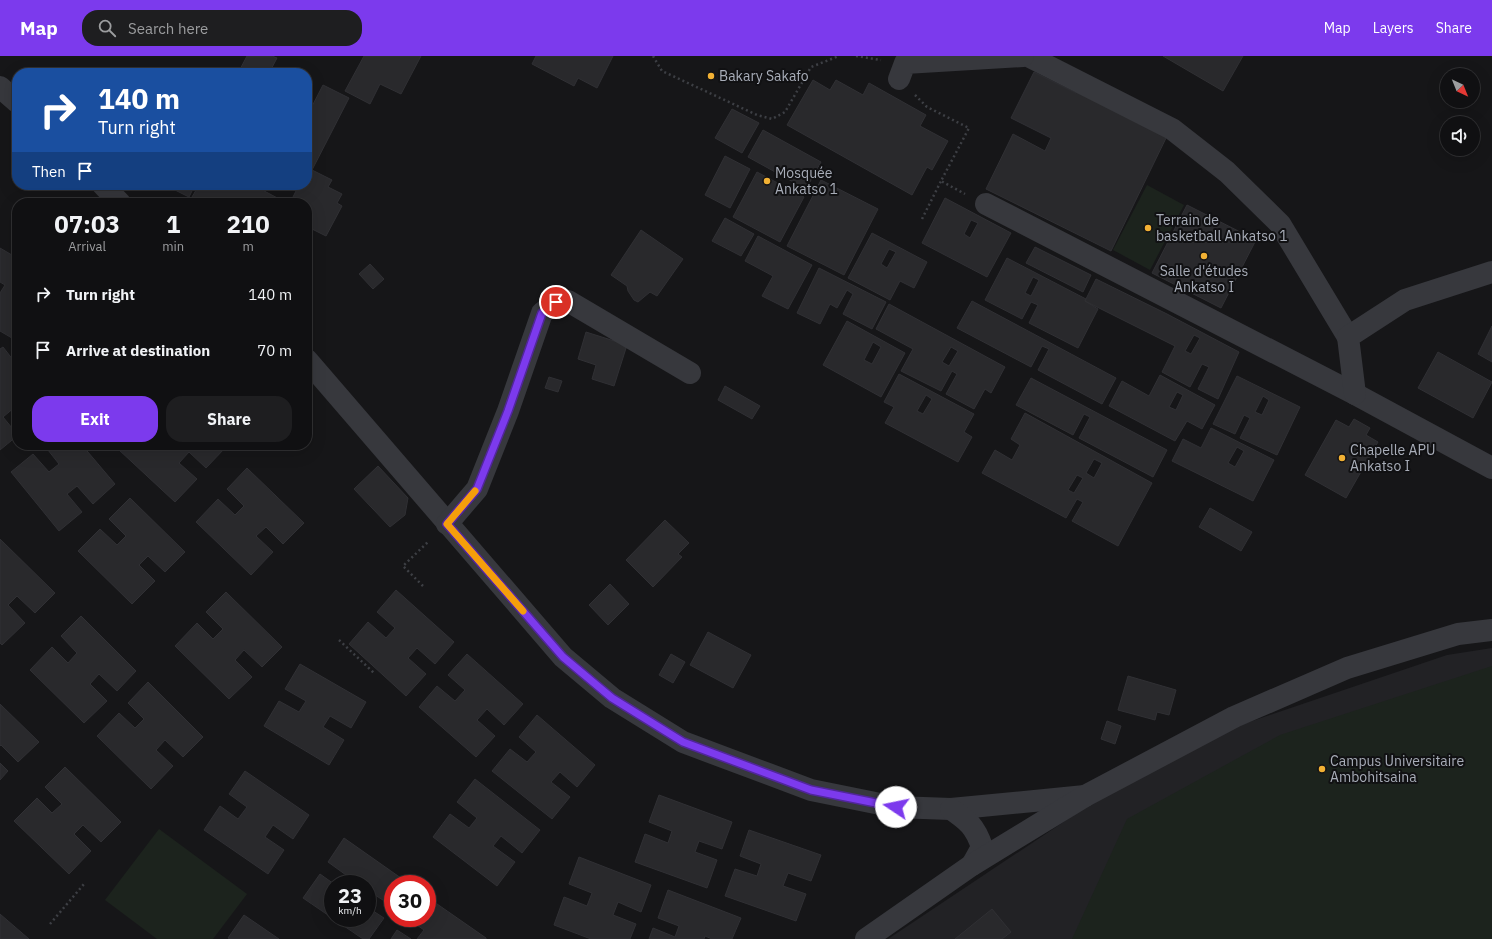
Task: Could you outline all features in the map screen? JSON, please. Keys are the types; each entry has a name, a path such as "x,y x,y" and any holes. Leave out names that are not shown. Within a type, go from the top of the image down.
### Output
{"street":[{"path":"899,79 905,63 1023,56"},
{"path":"1028,56 1172,129 1227,172 1280,224 1348,337 1355,394"},
{"path":"0,87 12,98"},
{"path":"108,190 115,198"},
{"path":"986,204 1355,394 1492,468"},
{"path":"1348,337 1405,300 1492,272"},
{"path":"447,524 477,489 508,411 542,313 556,302 568,301 690,373"},
{"path":"312,366 563,657 612,698 683,742 811,790 896,807 951,809 1085,796"},
{"path":"866,939 972,865 1085,796 1234,717 1347,668 1458,634 1492,630"},
{"path":"951,809 967,819 978,834 982,847 972,865"}],"path":[{"path":"652,56 662,71 757,114 772,119 785,112 812,66 838,56"},
{"path":"922,219 969,128 927,107"},
{"path":"941,182 986,204"},
{"path":"423,586 403,566 447,524"},
{"path":"339,640 374,673"},
{"path":"50,924 84,884"}],"shaded area":[{"name":"Terrain de basketball Ankatso 1","path":"1147,185 1184,205 1150,270 1113,250"},
{"name":"Campus Universitaire Ambohitsaina","path":"1492,648 1492,939 888,939 1089,805 1214,734 1447,655"},
{"name":"Campus Universitaire Ambohitsaina","path":"1492,666 1492,939 1072,939 1127,819 1280,735"},
{"path":"159,829 247,894 213,939 157,939 105,900"}],"building":[{"path":"247,56 272,56 277,58 272,68 241,68"},
{"path":"364,56 421,56 401,94 380,84 370,104 345,91"},
{"path":"536,56 613,56 597,88 578,78 574,86 532,64"},
{"path":"1163,56 1243,56 1223,91"},
{"path":"1034,72 1076,93 1078,87 1169,132 1111,251 986,189 1013,134 1045,151 1051,138 1011,118"},
{"path":"813,80 830,90 836,80 863,95 869,83 926,115 920,126 948,141 932,170 927,167 912,195 787,125"},
{"path":"323,85 349,98 312,170 312,106"},
{"path":"732,109 759,123 742,153 715,138"},
{"path":"763,130 821,162 806,189 748,157"},
{"path":"725,156 750,169 730,208 705,195"},
{"path":"312,170 332,180 328,187 342,194 337,203 342,206 326,236 312,229 312,198 292,198 296,190 312,190"},
{"path":"757,172 804,197 780,242 733,217"},
{"path":"821,180 878,209 844,275 787,246"},
{"path":"175,190 192,190 189,197"},
{"path":"196,190 262,190 277,198 194,198 192,197"},
{"path":"945,198 1011,233 987,277 922,243","holes":["971,220 978,223 970,238 964,234"]},
{"name":"Salle d'études Ankatso I","path":"1187,205 1256,240 1221,308 1152,273"},
{"path":"725,218 754,234 741,256 712,241"},
{"path":"641,230 683,259 657,296 650,292 638,302 634,300 628,291 627,286 611,275"},
{"path":"872,233 927,262 914,288 900,281 890,300 848,278","holes":["889,249 896,252 887,268 881,264"]},
{"path":"758,236 812,265 788,309 762,296 773,276 745,261"},
{"path":"1035,247 1091,275 1083,292 1026,263"},
{"path":"0,248 12,255 12,338 0,331 0,293 5,285 0,282"},
{"path":"1007,258 1086,299 1085,301 1098,309 1078,348 1029,323 1038,305 1031,302 1022,319 985,300","holes":["1033,277 1039,280 1031,296 1025,293"]},
{"path":"370,264 384,279 373,289 359,274"},
{"path":"819,268 886,302 872,329 843,314 853,294 847,290 837,308 830,304 820,324 797,313"},
{"path":"1096,279 1239,352 1218,399 1198,389 1209,367 1202,364 1190,387 1162,372 1175,346 1085,301","holes":["1194,335 1200,338 1191,354 1185,351"]},
{"path":"972,301 1116,378 1102,404 1038,370 1049,349 1042,346 1031,367 957,328"},
{"path":"889,304 1005,367 991,393 985,389 974,409 946,394 957,374 952,371 941,391 901,371 913,349 876,329","holes":["951,347 958,351 949,366 942,362"]},
{"path":"847,321 905,353 881,397 823,365","holes":["873,342 881,347 872,364 864,360"]},
{"path":"1492,326 1492,362 1478,354"},
{"path":"586,332 627,345 614,386 592,379 596,365 578,359"},
{"path":"3,347 12,359 12,410 3,417 12,428 12,440 0,450 0,349"},
{"path":"1438,352 1492,382 1473,418 1418,388"},
{"path":"899,374 974,414 964,432 972,437 958,462 885,423 894,407 884,402","holes":["926,395 932,399 923,414 917,411"]},
{"path":"1160,375 1215,405 1202,429 1187,421 1175,441 1109,406 1122,381 1149,396","holes":["1177,392 1183,395 1176,410 1169,407"]},
{"path":"1237,376 1300,407 1277,455 1240,438 1250,418 1244,415 1235,434 1213,424","holes":["1263,396 1269,400 1262,415 1255,412"]},
{"path":"549,377 562,381 558,392 545,388"},
{"path":"1031,378 1167,450 1153,477 1079,438 1090,417 1084,414 1073,435 1016,405"},
{"path":"725,386 760,406 752,419 718,400"},
{"path":"1025,413 1152,483 1118,546 1072,521 1083,502 1077,499 1066,518 982,473 995,450 1012,460 1020,445 1011,439","holes":["1094,459 1102,463 1094,478 1086,473","1077,475 1083,478 1074,493 1068,490"]},
{"name":"Chapelle APU Ankatso I","path":"1354,419 1370,428 1366,435 1378,442 1346,498 1305,475 1336,420 1349,427"},
{"path":"1211,428 1274,460 1253,501 1172,461 1183,439 1201,448","holes":["1237,447 1244,451 1235,467 1228,463"]},
{"path":"48,450 86,450 115,484 93,504 77,486 67,494 82,512 59,531 11,472 33,454 49,472 59,464"},
{"path":"119,450 223,450 206,468 189,452 179,463 197,479 175,502"},
{"path":"378,466 408,498 405,515 390,527 354,489"},
{"path":"247,468 304,523 283,544 266,527 256,536 273,552 251,575 196,522 218,499 235,515 244,506 227,489"},
{"path":"130,498 185,552 165,572 148,556 139,565 155,581 132,604 78,551 100,529 117,545 126,536 109,519"},
{"path":"1210,508 1252,532 1241,551 1199,527"},
{"path":"665,520 689,543 678,554 682,557 653,587 626,560"},
{"path":"0,539 55,593 35,613 17,596 8,605 25,623 2,645 0,643"},
{"path":"610,584 629,604 608,625 589,605"},
{"path":"396,590 454,642 435,664 417,648 408,658 426,674 406,696 349,644 368,622 386,638 395,628 377,612"},
{"path":"226,592 282,647 262,667 244,650 235,660 252,677 229,699 175,646 197,623 213,639 223,629 206,612"},
{"path":"81,616 136,671 117,691 99,674 90,684 107,701 84,723 30,670 52,647 68,663 77,653 61,636"},
{"path":"708,632 751,655 733,688 690,665"},
{"path":"467,654 523,704 504,725 487,709 477,720 495,736 476,757 419,707 437,686 455,701 465,690 448,675"},
{"path":"671,654 685,662 673,683 659,675"},
{"path":"300,664 366,702 351,728 330,716 323,727 344,740 329,765 264,726 279,701 299,712 306,701 285,689"},
{"path":"1128,676 1176,690 1169,715 1157,712 1155,720 1118,710"},
{"path":"148,682 203,737 183,757 165,740 156,750 173,766 151,789 97,736 119,713 135,728 144,719 128,703"},
{"path":"0,704 39,742 18,762 1,745 0,746"},
{"path":"537,715 595,765 577,787 560,772 551,782 570,797 552,819 492,771 510,749 527,762 536,752 519,737"},
{"path":"1107,721 1121,726 1115,744 1101,739"},
{"path":"0,763 8,771 0,780"},
{"path":"65,767 121,822 101,842 83,825 74,834 91,851 69,874 14,821 37,798 52,813 62,804 45,787"},
{"path":"245,771 309,815 293,839 273,825 265,837 284,850 268,874 204,830 220,806 238,819 247,807 229,794"},
{"path":"475,779 540,830 522,853 501,836 493,846 515,862 497,886 433,837 450,814 469,828 477,818 457,802"},
{"path":"659,795 732,822 722,849 699,841 695,852 717,860 707,888 635,862 645,834 668,843 672,831 649,822"},
{"path":"749,830 821,855 811,881 788,873 783,886 806,894 796,921 725,896 735,869 757,876 761,864 740,856"},
{"path":"344,838 397,875 384,875 384,901 376,896 376,875 346,875 328,862"},
{"path":"579,857 651,885 641,912 618,902 613,915 636,924 630,939 591,939 554,925 564,897 587,906 592,893 569,884"},
{"path":"320,874 324,877 324,912 303,898"},
{"path":"668,890 741,918 732,939 712,939 705,936 704,939 649,939 653,928 675,937 679,926 658,918"},
{"path":"436,903 486,939 417,939 424,930 420,927 436,927"},
{"path":"992,909 1011,932 1002,939 955,939"},
{"path":"376,913 384,918 369,939 363,939 345,927 376,927"},
{"path":"0,914 29,939 0,939"},
{"path":"244,915 279,939 228,938"},
{"path":"397,930 411,939 391,939"}],"slow traffic":[{"path":"475,491 447,524 523,611"}],"place":[{"name":"Bakary Sakafo","path":"711,76"},
{"name":"Mosquée Ankatso 1","path":"767,181"},
{"name":"Terrain de basketball Ankatso 1","path":"1148,228"},
{"name":"Salle d'études Ankatso I","path":"1204,256"},
{"name":"Chapelle APU Ankatso I","path":"1342,458"},
{"name":"Campus Universitaire Ambohitsaina","path":"1322,769"}],"route":[{"path":"556,302 542,313 508,411 477,489 447,524 563,657 612,698 683,742 811,790 896,807"}]}
